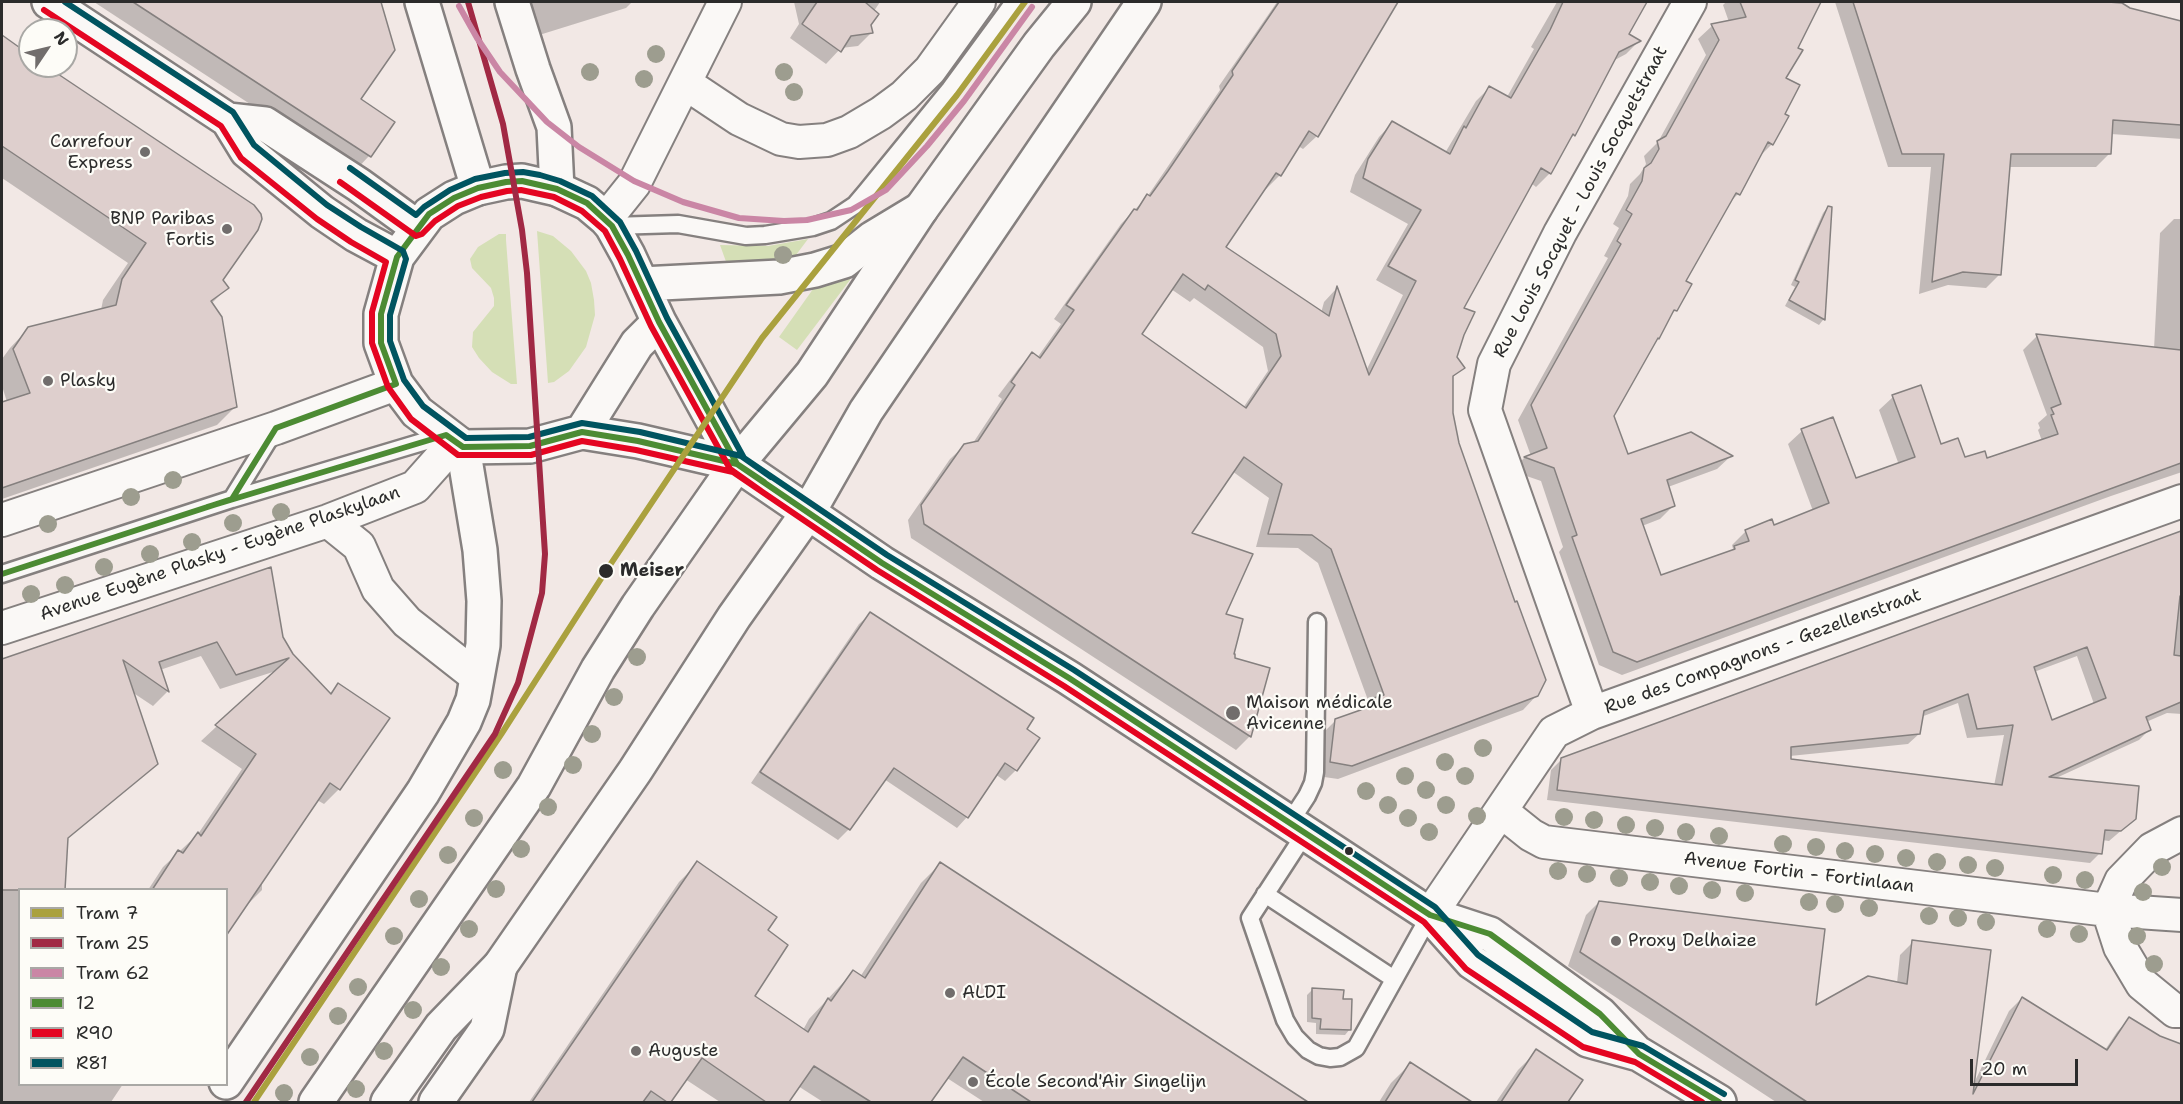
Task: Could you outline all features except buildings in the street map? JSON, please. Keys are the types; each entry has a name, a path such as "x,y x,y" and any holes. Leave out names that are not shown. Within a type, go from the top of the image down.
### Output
{"main road":[{"path":"49,2 228,120 247,151 322,212 356,235 397,256"},
{"path":"422,2 478,188"},
{"path":"512,2 554,127 557,189"},
{"path":"316,1102 534,786 598,669 638,606 737,464 812,374 921,209 1039,45 1074,2"},
{"path":"388,1102 441,1027 500,966 635,771 734,617 809,511 866,411 1144,2"},
{"path":"228,120 265,124 359,185 417,227"},
{"path":"737,464 659,322 628,255 609,222 587,204 557,189 522,181 478,188 454,198 429,214 397,256 381,314 381,343 396,384 417,412 455,441 530,446 582,432 638,441 737,464 882,563 1069,678 1431,915 1490,934 1600,1014 1639,1054 1719,1102"},
{"path":"642,284 779,277 815,270 844,261 873,238 921,209"},
{"path":"582,432 637,344 659,322"},
{"path":"228,1080 423,792 464,722 473,700 483,645 484,601 480,550 455,441"},
{"path":"436,1102 487,1029 500,966"},
{"path":"212,1102 224,1086"}],"street":[{"path":"609,222 634,184 726,2"},
{"path":"685,82 739,118 781,139 799,142 827,140 849,132 904,96 930,70 979,2"},
{"name":"Rue Louis Socquet - Louis Socquetstraat","path":"1593,713 1485,410 1494,364 1560,232 1690,2"},
{"path":"2,520 276,428 396,384"},
{"name":"Avenue Eugène Plasky - Eugène Plaskylaan","path":"2,628 328,521 415,487 455,441"},
{"path":"359,546 378,501"},
{"name":"Rue des Compagnons - Gezellenstraat","path":"1431,915 1554,732 1593,713 2181,501"},
{"path":"328,521 359,546 378,589 407,622 446,655 477,677"},
{"name":"Avenue Fortin - Fortinlaan","path":"1501,811 1531,836 1544,842 2108,910 2181,915"},
{"path":"2181,833 2152,849 2121,881 2108,910 2120,947 2142,984 2175,1011 2181,1011"}],"lane":[{"path":"609,222 678,224 746,236 774,234 813,227 831,221 845,213 861,199 950,89 1014,2"},
{"path":"232,499 276,428"},
{"path":"2,574 232,499 455,441"},
{"path":"1317,622 1314,772 1310,790 1298,827 1265,894 1250,918 1285,1020 1295,1037 1308,1050 1319,1056 1330,1058 1340,1057 1356,1048 1431,915"},
{"path":"1265,894 1394,979"}],"green space":[{"path":"537,231 553,236 571,251 586,271 594,300 595,315 586,347 569,371 554,382 548,383"},
{"path":"499,234 506,234 517,384 511,384 492,372 472,347 473,332 494,306 494,298 491,288 472,268 470,259 478,247"},
{"path":"808,239 787,267 729,270 720,245 768,246"},
{"path":"849,276 850,280 797,350 779,337 818,282"}],"tram line":[{"name":"25","path":"246,1102 495,734 518,683 542,593 545,554 527,273 522,230 503,124 468,2"},
{"name":"7","path":"254,1102 502,733 606,571 762,338 957,95 1025,2"},
{"name":"62","path":"459,6 500,72 547,122 579,147 634,181 683,202 739,218 784,221 807,220 851,210 886,190 927,146 964,101 1032,7"}],"transit line":[{"name":"R81","path":"65,2 233,112 254,145 327,205 403,251 406,259 390,315 390,341 404,380 423,406 466,438 529,437 582,423 640,432 741,456 887,555 1074,670 1435,907 1478,955 1592,1032 1643,1046 1724,1094"},
{"name":"R90","path":"44,10 221,126 241,158 317,219 386,262 372,312 372,343 388,387 411,419 458,455 531,455 582,441 636,450 733,472 877,570 1064,686 1424,922 1466,969 1583,1047 1635,1062 1702,1102"},
{"name":"R81","path":"350,168 416,215 450,190 475,179 505,173 523,172 540,175 560,181 592,196 620,222 667,318 744,458 771,477"},
{"name":"12","path":"2,574 232,499 276,428 396,384 381,343 381,314 397,257 429,214 454,198 478,188 506,182 522,181 557,189 587,203 612,226 659,322 737,464 882,563 1069,678 1430,915 1490,934 1600,1014 1639,1054 1719,1102"},
{"name":"R90","path":"340,182 416,236 422,234 435,221 458,206 481,197 507,191 521,190 554,197 582,211 605,231 651,326 730,469 761,491"},
{"name":"12","path":"207,507 446,435 463,447 530,446 582,432 638,441 737,464 764,482"}],"place":[{"name":"Carrefour Express","path":"145,152"},
{"name":"BNP Paribas Fortis","path":"227,229"},
{"name":"Plasky","path":"48,381"},
{"name":"Meiser","path":"606,571"},
{"name":"Maison médicale Avicenne","path":"1233,713"},
{"name":"Proxy Delhaize","path":"1616,941"},
{"name":"ALDI","path":"950,993"},
{"name":"Auguste","path":"636,1051"},
{"name":"École Second'Air Singelijn","path":"973,1082"}]}
